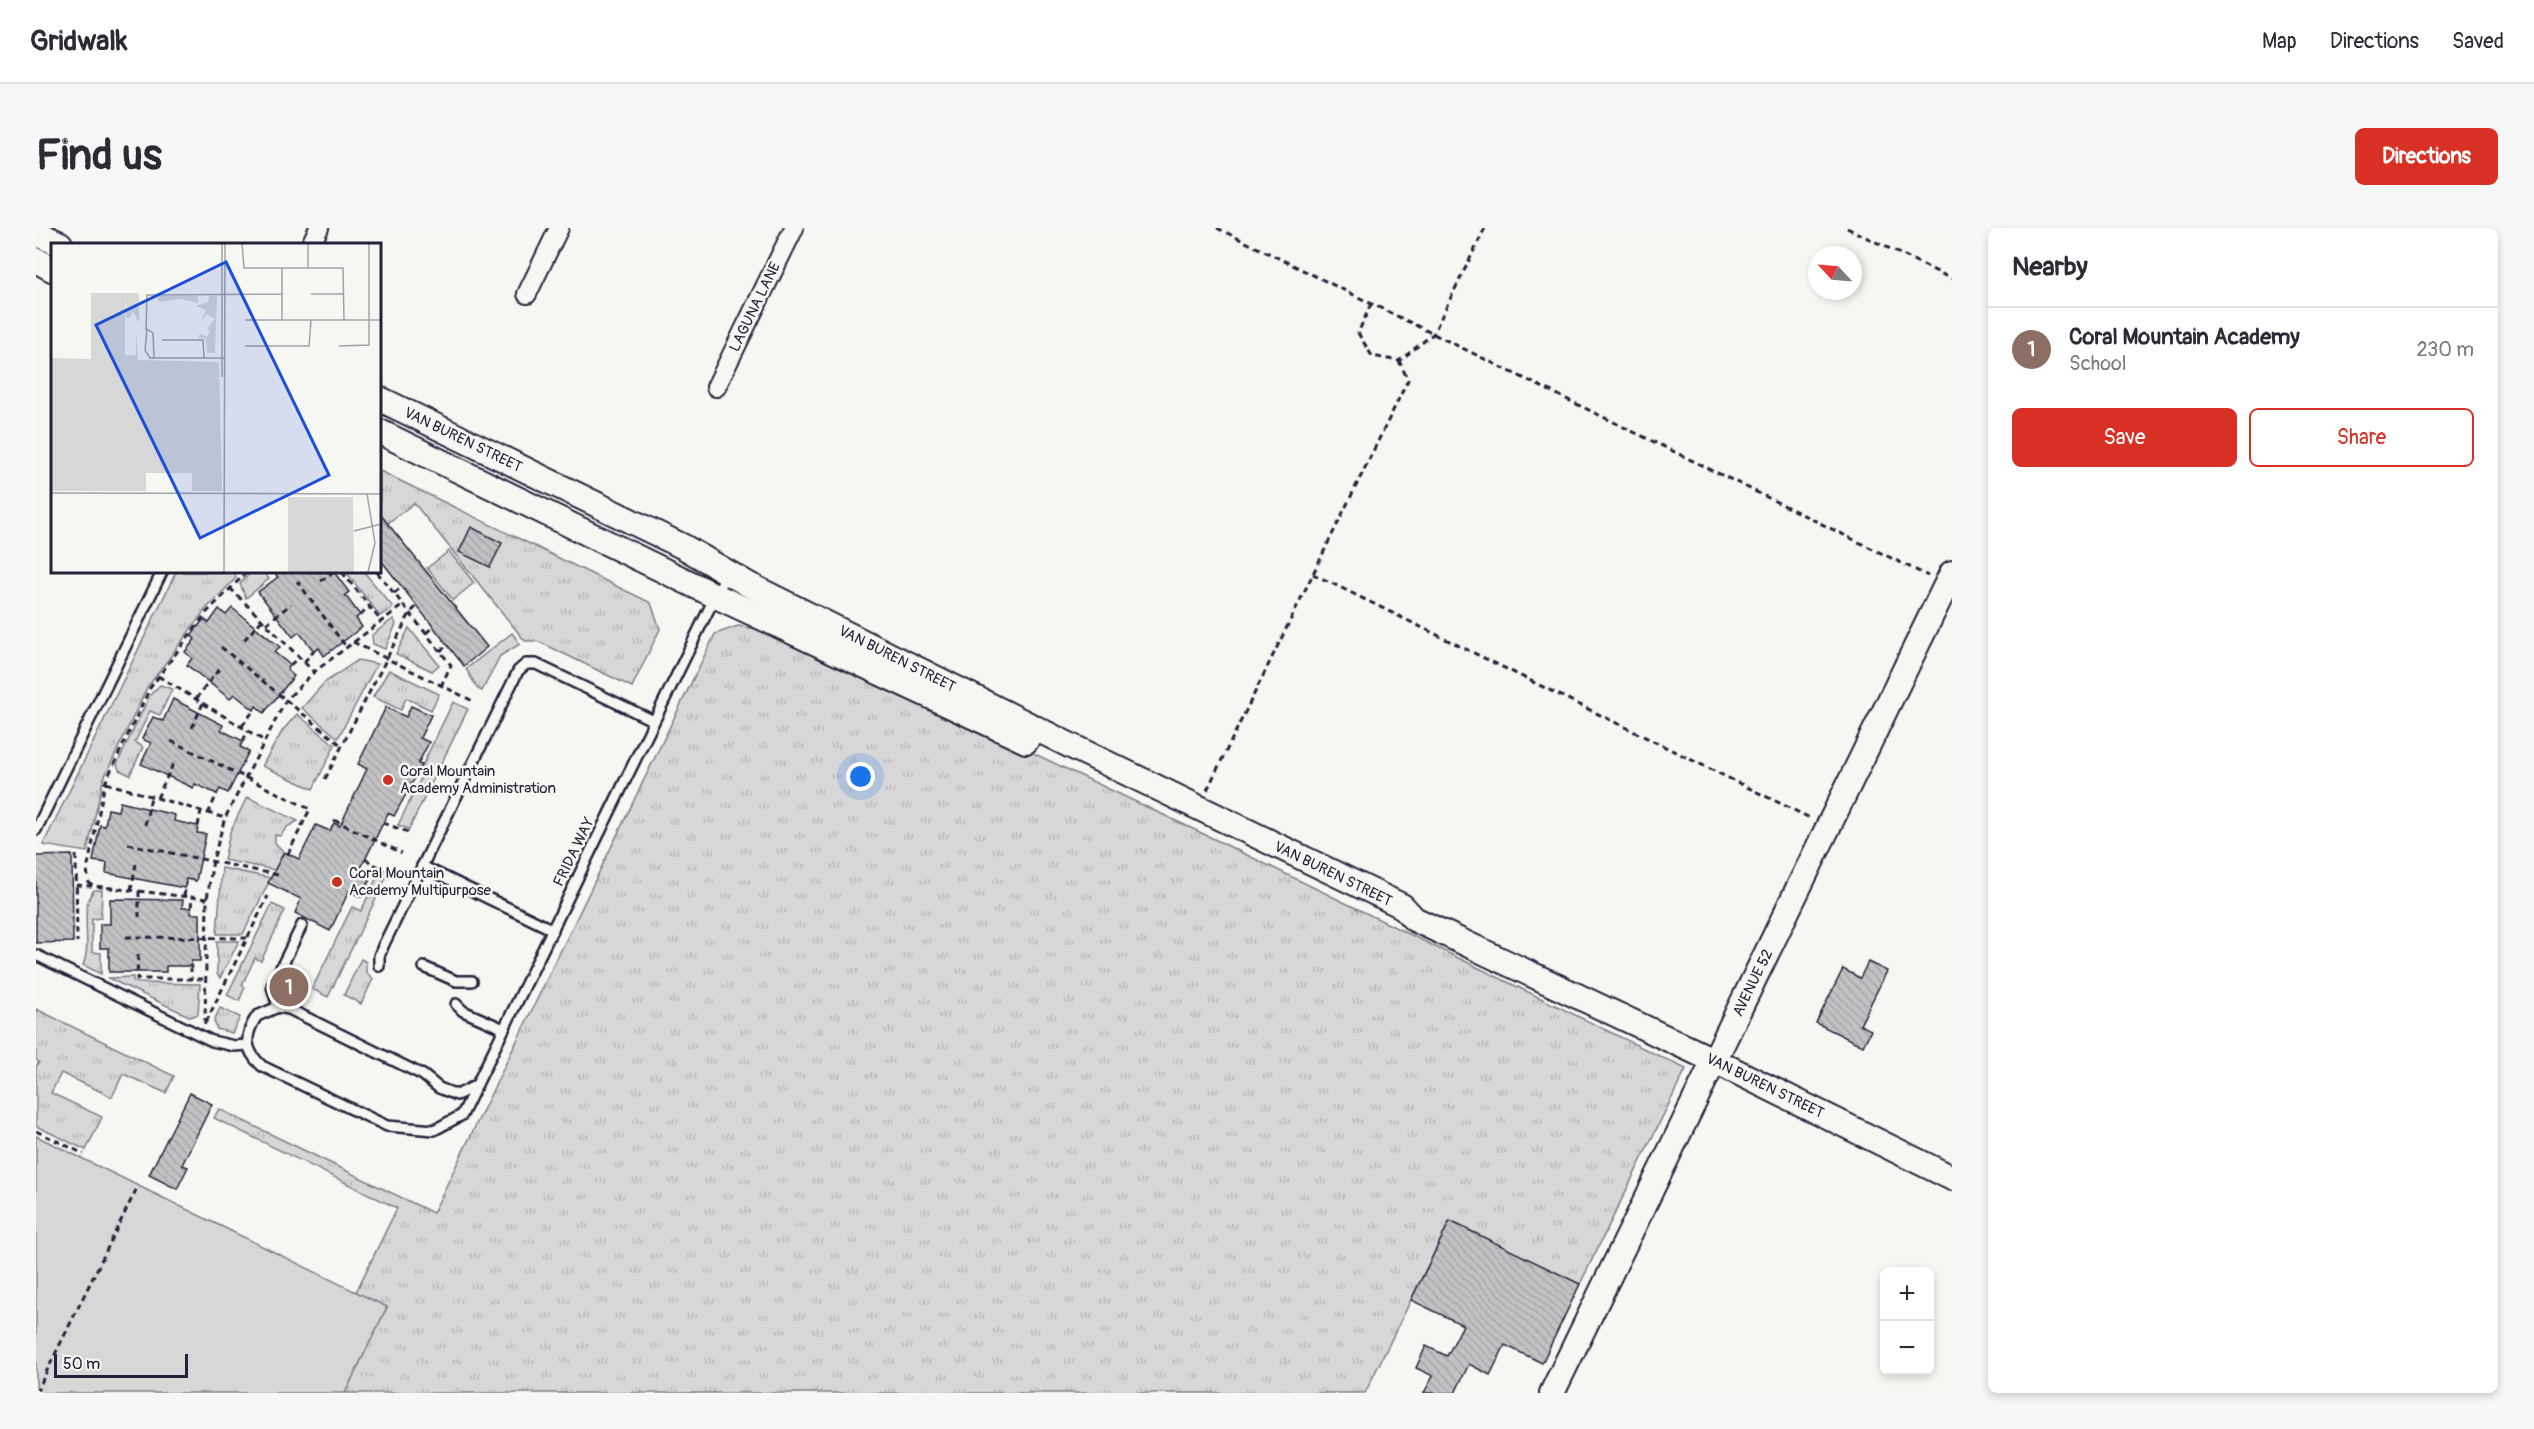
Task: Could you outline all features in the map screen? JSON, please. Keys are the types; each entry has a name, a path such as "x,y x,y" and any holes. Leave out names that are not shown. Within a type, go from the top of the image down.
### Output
{"street":[{"path":"312,243 319,228"},
{"path":"527,294 560,228"},
{"name":"LAGUNA LANE","path":"716,387 794,228"},
{"path":"36,233 58,243"},
{"path":"36,260 51,268"},
{"name":"VAN BUREN STREET","path":"381,399 684,547 727,572 1198,809 1402,906 1414,919"},
{"name":"VAN BUREN STREET","path":"381,432 591,535 713,601 1373,907 1397,917 1414,919 1715,1061 1952,1178"},
{"name":"AVENUE 52","path":"1552,1393 1949,579"}],"lane":[{"name":"FRIDA WAY","path":"247,1044 253,1058 262,1066 387,1126 434,1130 462,1115 727,572"},
{"path":"36,830 162,573"},
{"path":"379,966 379,956 384,944 518,670 526,664 536,664 654,722"},
{"path":"422,866 553,930"},
{"path":"278,1007 272,986 302,925"},
{"path":"36,955 212,1041 234,1046 247,1044 250,1026 257,1016 278,1007 289,1009 423,1075 439,1088 457,1095 477,1085"},
{"path":"424,967 456,981 472,981"},
{"path":"456,1004 463,1011 504,1029"}],"path":[{"path":"1217,228 1433,334 1949,579"},
{"path":"1371,304 1358,333 1372,356 1399,361 1433,334 1485,228"},
{"path":"1846,228 1952,279"},
{"path":"1198,809 1408,380 1399,361"},
{"path":"238,573 240,578"},
{"path":"94,886 89,882 87,870 105,783 159,676 195,626 246,573"},
{"path":"321,581 332,573"},
{"path":"343,573 381,621"},
{"path":"378,573 451,665 441,686"},
{"path":"1313,574 1828,827"},
{"path":"297,581 346,648"},
{"path":"393,593 402,587"},
{"path":"230,588 314,672"},
{"path":"266,624 291,604"},
{"path":"268,896 205,1024 207,899 213,860 225,818 263,740 286,700 314,672 403,605"},
{"path":"325,779 410,612 417,606"},
{"path":"360,615 370,608"},
{"path":"244,640 262,620"},
{"path":"426,633 434,627"},
{"path":"353,642 475,702"},
{"path":"440,651 448,645"},
{"path":"221,647 341,745"},
{"path":"304,662 314,651"},
{"path":"290,665 299,657"},
{"path":"196,699 219,669"},
{"path":"159,676 263,740"},
{"path":"192,728 203,703"},
{"path":"242,726 254,710"},
{"path":"243,741 248,730"},
{"path":"171,741 310,809 286,858"},
{"path":"157,798 174,762"},
{"path":"105,783 225,818"},
{"path":"208,814 217,794"},
{"path":"145,825 151,797"},
{"path":"198,826 201,812"},
{"path":"334,820 402,853"},
{"path":"383,823 411,833"},
{"path":"128,844 278,875"},
{"path":"76,855 77,942"},
{"path":"365,859 392,874"},
{"path":"131,890 136,864"},
{"path":"183,896 186,883"},
{"path":"76,885 207,899"},
{"path":"139,891 139,917"},
{"path":"191,908 192,897"},
{"path":"126,937 247,938"},
{"path":"138,956 137,979 206,979"},
{"path":"191,966 191,979"},
{"path":"36,1131 84,1154"},
{"path":"36,1393 138,1186"}],"green space":[{"path":"381,471 651,603 660,629 632,687 537,641 525,641 414,503 381,528"},
{"path":"449,551 474,583 453,600 427,568"},
{"path":"176,573 235,573 236,578 205,610 147,688 103,780 87,852 43,845"},
{"path":"250,573 264,573 269,579 246,598 240,584"},
{"path":"347,573 365,573 393,607 380,616"},
{"path":"393,619 396,624 385,649 373,644 372,635"},
{"path":"738,626 778,632 1214,839 1686,1069 1580,1284 1450,1221 1365,1393 345,1393 387,1307 356,1292 397,1208 214,1118 219,1109 433,1213 715,634"},
{"path":"409,628 439,665 432,671 396,654"},
{"path":"512,633 520,644 500,656 482,691 478,689 466,669"},
{"path":"358,660 377,664 338,738 302,708 324,683"},
{"path":"389,670 439,694 431,710 406,698 401,710 373,697"},
{"path":"160,685 172,689 160,715 150,711 135,742 143,747 130,775 119,770 117,764 150,695"},
{"path":"453,702 468,709 409,829 398,825 426,768 422,766"},
{"path":"297,714 335,745 313,789 262,766 283,730"},
{"path":"247,797 298,821 287,827 280,836 275,835 275,843 284,852 275,870 224,860 230,832"},
{"path":"222,868 271,878 243,934 217,934"},
{"path":"379,873 387,876 328,997 312,989 352,907 361,911"},
{"path":"94,890 102,890 101,918 92,919 92,952 101,953 101,974 83,965 87,946 87,907"},
{"path":"272,904 285,910 261,961 255,958 242,985 245,987 239,1001 227,995"},
{"path":"217,941 239,941 220,978 217,974"},
{"path":"361,959 366,962 366,972 373,979 361,1004 344,995"},
{"path":"133,977 133,981 139,983 200,984 198,1014 191,1017 108,978"},
{"path":"220,1008 240,1017 232,1033 217,1029 214,1021"},
{"path":"36,1009 174,1076 166,1093 123,1074 112,1097 61,1073 51,1093 102,1117 86,1150 36,1126 36,1067 39,1062 36,1060"},
{"path":"36,1136 387,1307 345,1393 36,1393"}],"building":[{"path":"381,515 487,647 464,666 381,560"},
{"path":"471,527 502,543 490,567 459,552"},
{"path":"274,573 335,573 349,592 345,595 360,615 356,618 362,627 324,656 319,648 314,651 299,632 293,637 258,592 278,577"},
{"path":"232,608 280,647 274,652 290,665 287,670 294,676 264,713 256,706 254,710 234,694 230,699 187,665 192,658 185,652 195,639 191,635 204,619 209,623 219,609 226,615"},
{"path":"173,699 223,725 221,730 243,741 240,747 249,751 228,793 220,789 217,794 195,784 193,788 141,764 151,743 142,739 153,717 163,721"},
{"path":"411,706 431,715 420,738 429,742 418,764 422,765 394,816 388,813 360,870 372,876 361,897 349,891 330,931 295,913 301,899 268,883 284,852 299,859 316,825 330,831 334,823 340,826 367,769 358,764 386,707 406,717"},
{"path":"120,802 175,815 174,821 198,826 197,833 206,834 196,881 186,879 185,888 106,873 107,863 93,861 100,825 105,826 108,809 118,811"},
{"path":"72,855 73,942 36,943 36,856"},
{"path":"110,899 183,900 182,908 191,908 191,914 200,914 200,961 191,961 191,966 166,966 166,972 109,972 109,948 100,948 100,924 110,924"},
{"path":"1868,962 1887,971 1860,1025 1871,1030 1863,1046 1816,1023 1843,969 1860,978"},
{"path":"190,1093 212,1104 182,1165 188,1167 177,1189 149,1175"},
{"path":"1450,1221 1580,1284 1542,1363 1505,1345 1490,1375 1469,1364 1455,1393 1424,1393 1433,1376 1416,1368 1426,1346 1447,1356 1463,1325 1411,1300"}],"place":[{"name":"Coral Mountain Academy Administration","path":"388,780"},
{"name":"Coral Mountain Academy Multipurpose","path":"337,882"},
{"name":"Coral Mountain Academy","path":"289,987"}]}
